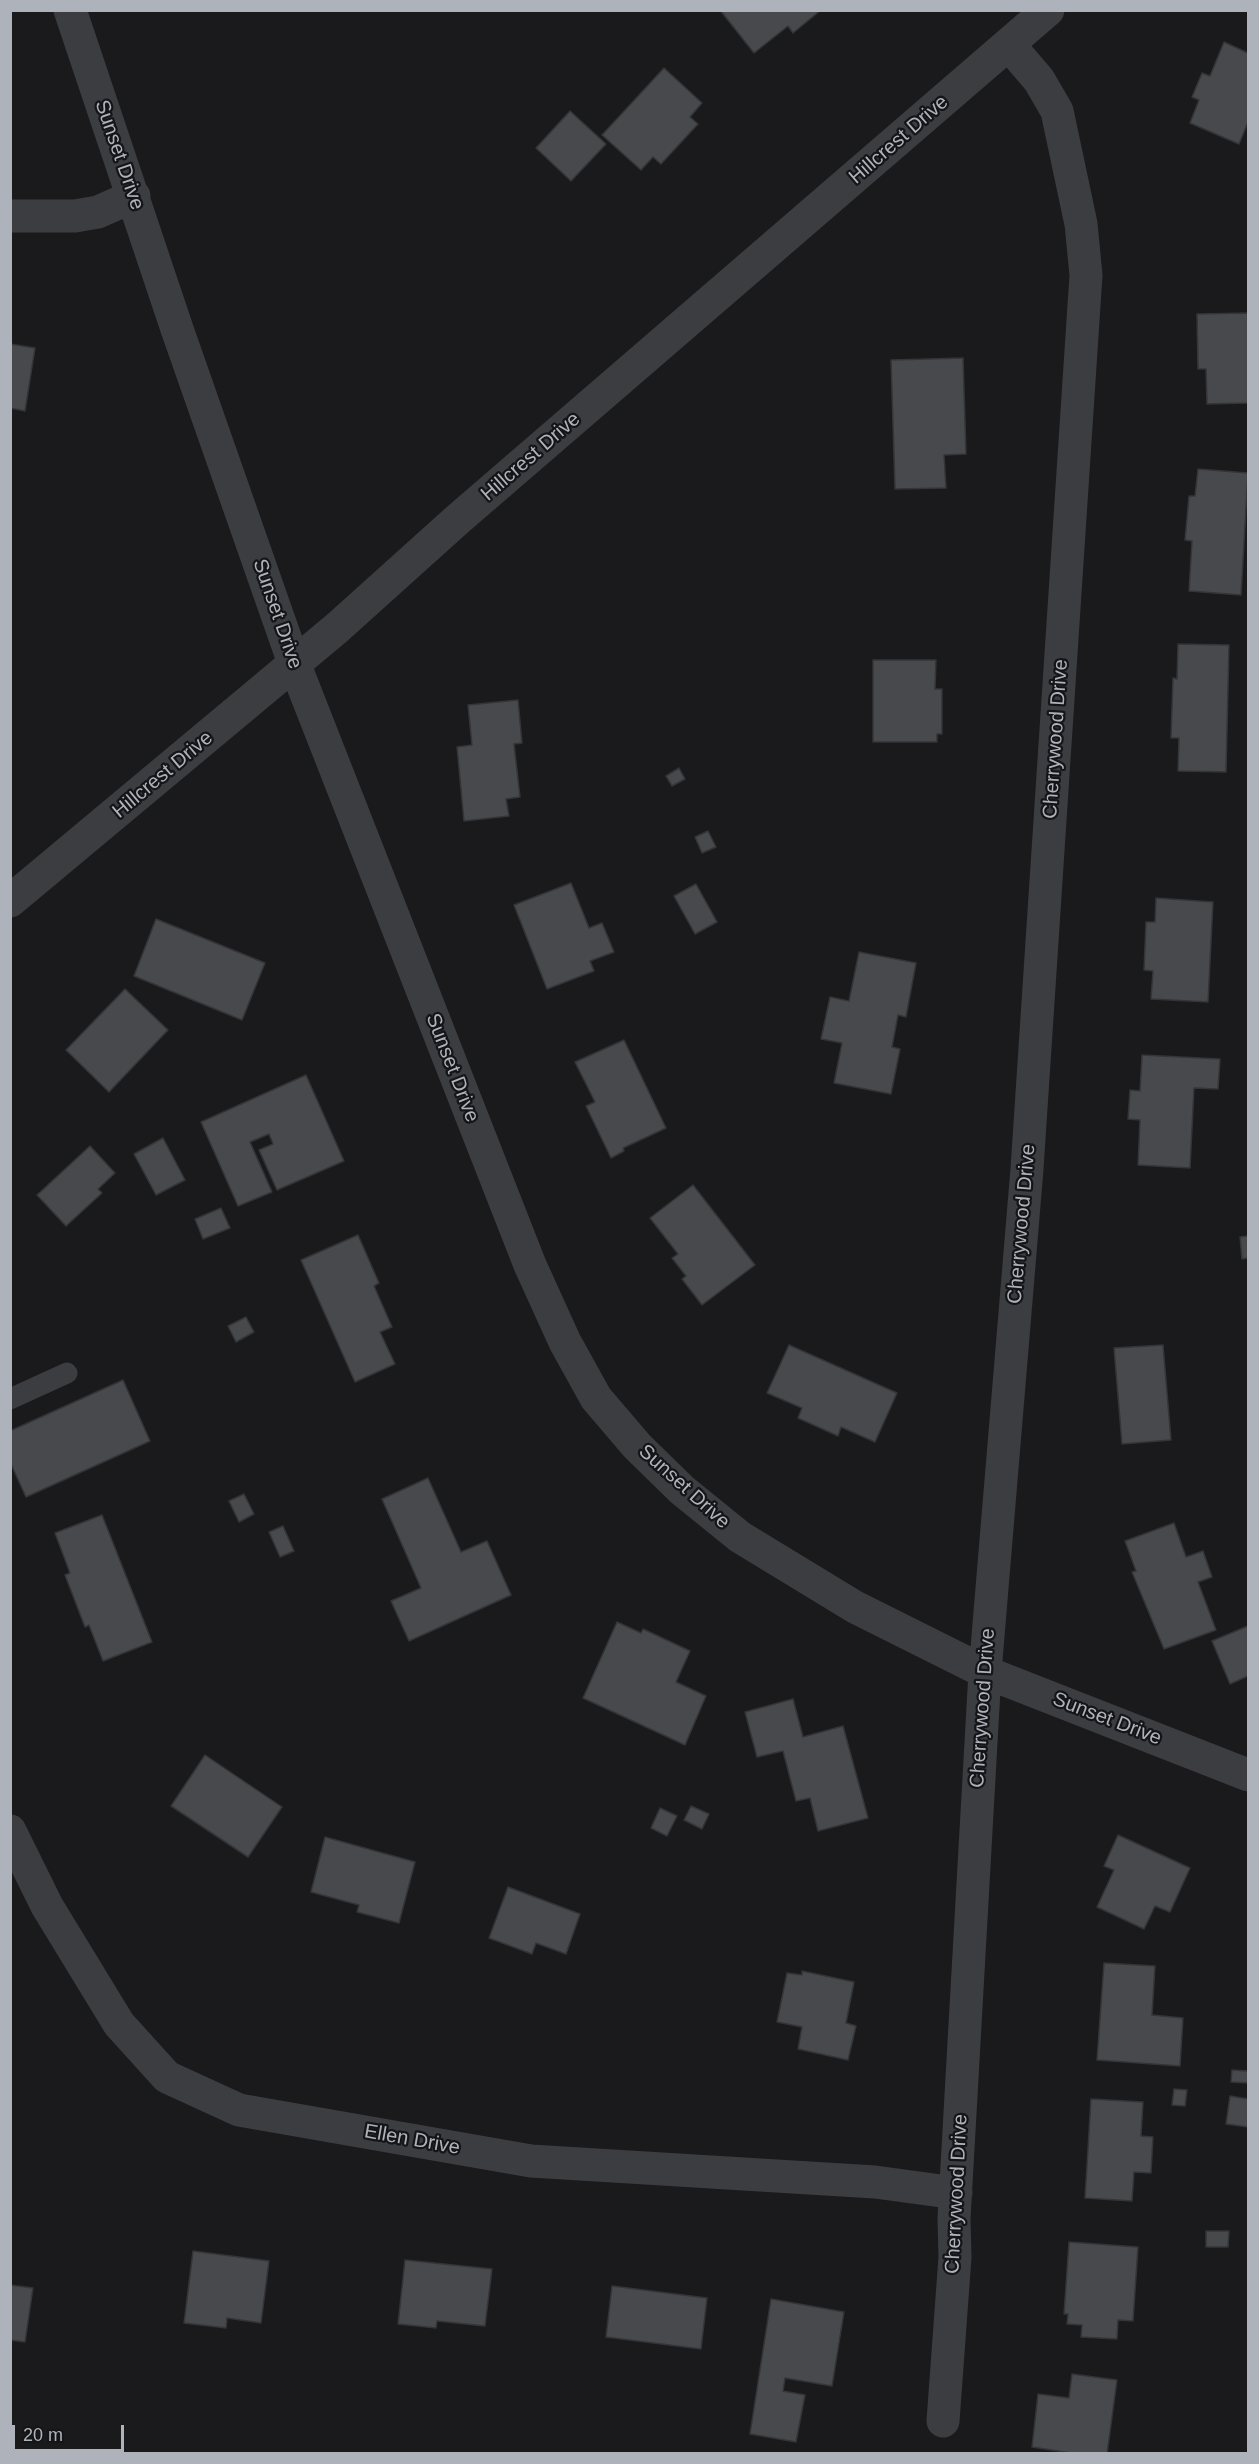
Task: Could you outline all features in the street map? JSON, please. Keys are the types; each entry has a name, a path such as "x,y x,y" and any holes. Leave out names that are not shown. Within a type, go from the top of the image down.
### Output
{"street":[{"name":"Sunset Drive","path":"70,10 177,329 294,663 530,1265 565,1342 596,1398 638,1446 682,1490 740,1537 855,1607 985,1672 1248,1776"},
{"name":"Hillcrest Drive","path":"10,901 294,663 1048,10"},
{"name":"Cherrywood Drive","path":"943,2421 955,2257 956,2193 985,1672 1027,1169 1086,275 1081,224 1057,111 1039,80 1009,45"},
{"path":"10,216 75,216 99,212 134,196"},
{"name":"Ellen Drive","path":"10,1831 47,1906 119,2024 167,2077 239,2110 531,2161 875,2182 956,2193"}],"lane":[{"path":"10,1400 67,1372"}],"building":[{"path":"720,10 821,10 793,33 788,26 754,53"},
{"path":"1224,42 1248,53 1248,122 1239,144 1190,123 1199,100 1192,97 1202,73 1210,76"},
{"path":"664,68 702,103 690,117 698,124 661,164 653,157 641,170 602,135"},
{"path":"570,111 606,144 571,181 536,148"},
{"path":"1248,313 1248,403 1207,404 1206,369 1198,369 1197,314"},
{"path":"10,344 35,348 25,411 10,408"},
{"path":"963,358 966,454 944,455 946,488 895,489 891,360"},
{"path":"1198,469 1248,473 1241,595 1189,591 1192,541 1185,540 1189,496 1195,496"},
{"path":"1178,644 1229,645 1226,772 1178,771 1179,738 1171,738 1173,678 1177,679"},
{"path":"873,660 936,660 935,689 942,689 942,734 937,734 937,742 873,742"},
{"path":"518,700 522,743 514,744 520,797 506,799 509,816 464,821 457,747 472,745 468,705"},
{"path":"679,768 685,779 672,786 666,776"},
{"path":"708,831 716,847 702,853 695,837"},
{"path":"571,883 589,928 602,923 614,952 590,961 594,971 547,989 514,905"},
{"path":"696,884 717,922 695,934 674,896"},
{"path":"1156,898 1213,902 1208,1002 1151,999 1153,971 1144,970 1146,922 1155,922"},
{"path":"156,919 265,963 242,1020 134,976"},
{"path":"859,952 916,963 906,1017 898,1015 892,1047 900,1049 891,1094 834,1083 842,1043 821,1039 830,997 849,1001"},
{"path":"125,989 168,1030 109,1092 66,1050"},
{"path":"624,1040 666,1128 623,1148 624,1151 611,1158 586,1106 595,1102 575,1062"},
{"path":"1142,1055 1220,1059 1218,1089 1194,1088 1190,1168 1138,1165 1140,1120 1128,1119 1130,1090 1140,1091"},
{"path":"306,1075 344,1161 277,1190 259,1150 273,1144 269,1134 250,1142 272,1192 238,1206 201,1122"},
{"path":"163,1138 185,1180 156,1195 134,1154"},
{"path":"90,1146 115,1173 98,1189 102,1193 66,1226 37,1195"},
{"path":"693,1185 755,1265 702,1305 682,1279 686,1276 672,1258 678,1254 650,1218"},
{"path":"221,1208 230,1228 203,1239 195,1219"},
{"path":"358,1235 379,1283 374,1286 392,1327 380,1332 395,1364 355,1382 301,1260"},
{"path":"1248,1236 1248,1258 1242,1259 1240,1237"},
{"path":"246,1317 254,1332 236,1342 228,1326"},
{"path":"789,1345 897,1393 875,1442 841,1427 838,1436 798,1418 802,1408 767,1393"},
{"path":"1163,1345 1171,1440 1122,1444 1114,1348"},
{"path":"123,1380 150,1441 26,1497 10,1462 10,1431"},
{"path":"428,1478 461,1552 487,1541 511,1595 409,1641 391,1601 421,1588 382,1499"},
{"path":"244,1494 254,1514 239,1522 229,1501"},
{"path":"102,1515 152,1642 103,1661 89,1625 85,1627 65,1575 70,1573 55,1533"},
{"path":"1174,1523 1186,1557 1203,1551 1212,1577 1198,1582 1216,1630 1164,1649 1132,1572 1136,1571 1125,1541"},
{"path":"283,1526 294,1551 280,1557 269,1532"},
{"path":"617,1622 641,1633 643,1629 690,1651 676,1682 706,1696 685,1745 583,1698"},
{"path":"1248,1626 1248,1676 1230,1684 1212,1641"},
{"path":"793,1699 803,1737 843,1726 868,1818 818,1831 810,1798 796,1801 783,1751 757,1757 745,1712"},
{"path":"205,1755 282,1807 248,1857 171,1806"},
{"path":"691,1806 709,1814 702,1829 684,1820"},
{"path":"660,1808 677,1816 667,1836 651,1828"},
{"path":"1118,1835 1190,1868 1170,1912 1155,1906 1144,1929 1097,1907 1114,1870 1104,1866"},
{"path":"325,1837 415,1862 399,1923 357,1912 359,1905 311,1892"},
{"path":"508,1887 580,1914 566,1954 536,1943 532,1954 489,1938"},
{"path":"1104,1963 1155,1966 1152,2015 1183,2018 1180,2066 1097,2060"},
{"path":"802,1971 854,1982 846,2023 856,2026 848,2060 798,2049 802,2027 777,2022 787,1973 802,1975"},
{"path":"1232,2070 1248,2071 1248,2083 1231,2082"},
{"path":"1174,2089 1187,2090 1185,2106 1172,2105"},
{"path":"1230,2096 1248,2099 1248,2127 1226,2124"},
{"path":"1091,2099 1143,2102 1141,2136 1153,2137 1151,2173 1134,2172 1132,2201 1085,2198"},
{"path":"1206,2231 1229,2231 1228,2247 1206,2247"},
{"path":"1069,2242 1138,2247 1133,2321 1118,2320 1117,2339 1081,2337 1082,2325 1067,2324 1068,2314 1064,2314"},
{"path":"193,2251 269,2261 261,2323 227,2318 226,2328 184,2323"},
{"path":"405,2260 492,2269 485,2326 437,2321 436,2328 398,2324"},
{"path":"10,2285 33,2288 25,2342 10,2340"},
{"path":"612,2286 707,2298 701,2349 606,2337"},
{"path":"771,2299 844,2312 832,2386 785,2378 783,2391 805,2395 796,2442 750,2434"},
{"path":"1072,2374 1117,2380 1107,2454 1077,2454 1032,2447 1038,2394 1069,2398"}]}
